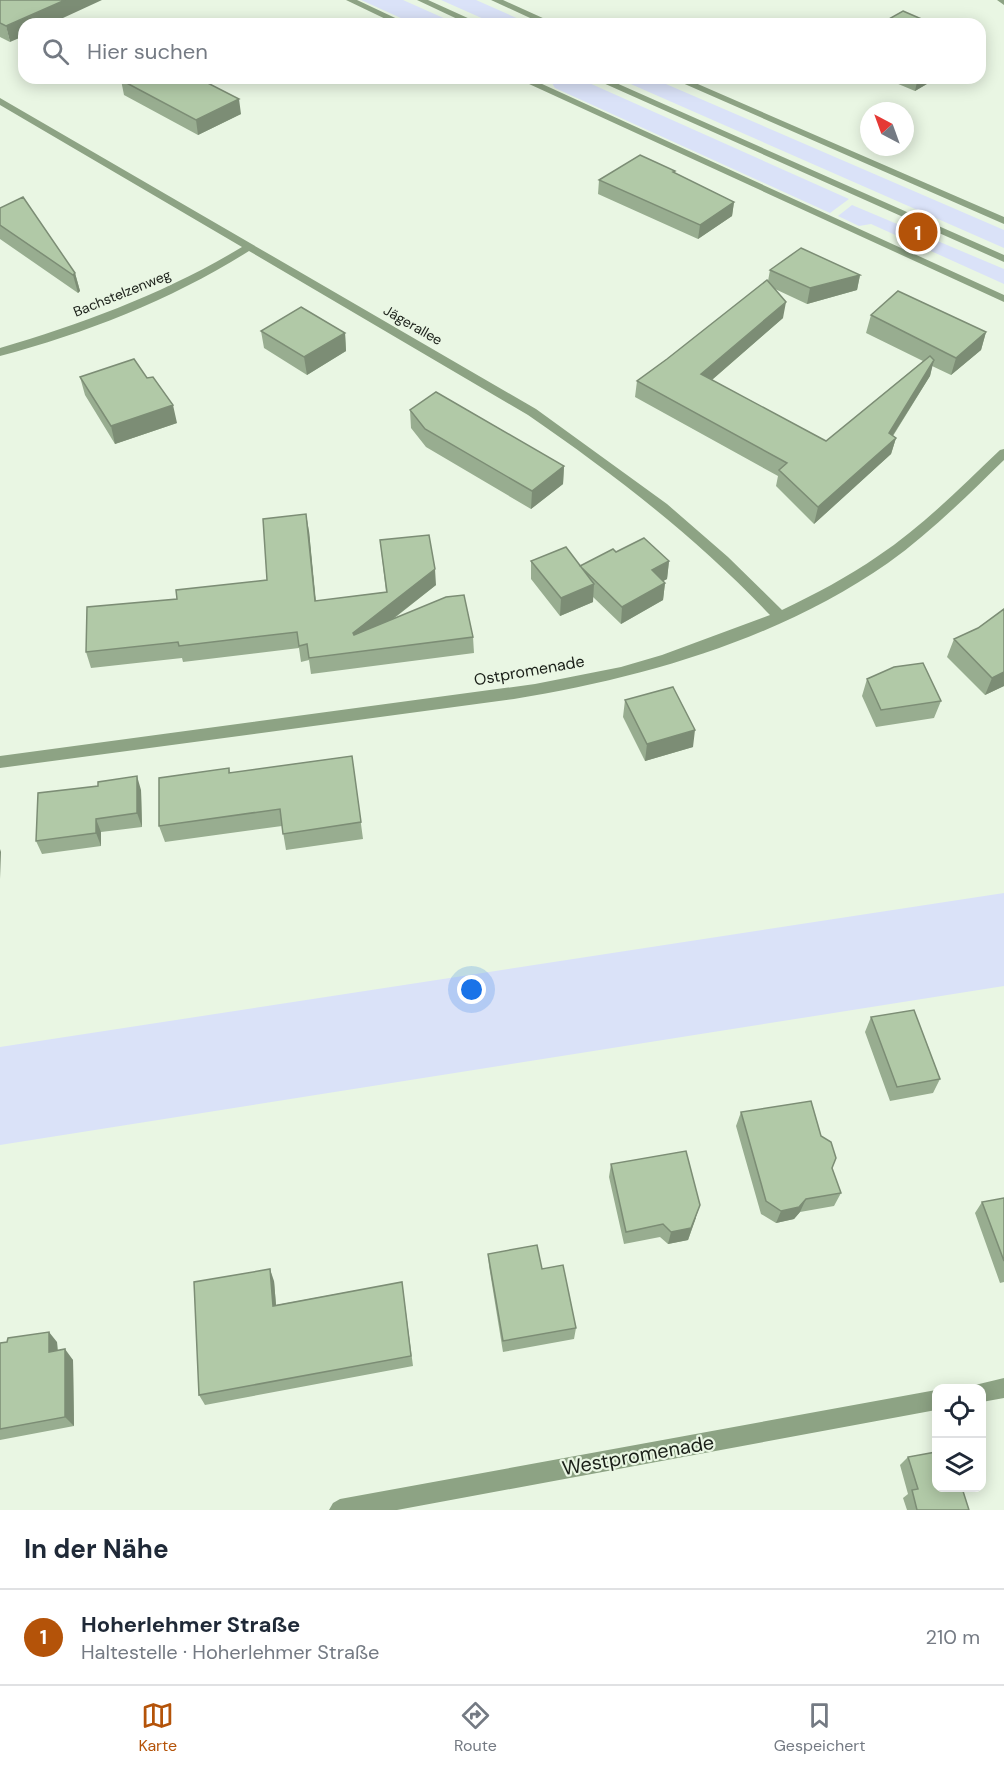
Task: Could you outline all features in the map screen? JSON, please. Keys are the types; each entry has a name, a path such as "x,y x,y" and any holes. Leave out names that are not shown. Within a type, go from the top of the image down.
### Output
{"street":[{"path":"350,0 390,18"},
{"path":"421,0 462,18"},
{"path":"495,0 537,18"},
{"path":"537,84 1004,298"},
{"path":"611,84 1004,258"},
{"path":"690,84 1004,221"},
{"name":"Jägerallee","path":"0,101 527,409 591,452 650,497 746,579 780,617"},
{"name":"Bachstelzenweg","path":"0,352 98,321 140,304 222,265 249,247"},
{"name":"Ostpromenade","path":"0,762 537,689 643,666 711,644 780,617 863,573 897,550 1004,453"},
{"path":"986,1391 1004,1388"},
{"name":"Westpromenade","path":"340,1510 932,1401"}],"shaded area":[{"path":"361,0 403,0 444,18 401,18"},
{"path":"441,0 476,0 516,18 482,18"},
{"path":"553,84 591,84 849,199 830,213 555,88"},
{"path":"631,84 666,84 1004,230 1004,248"},
{"path":"852,205 1004,269 1004,284 871,224 859,226 838,216"},
{"path":"1004,893 1004,986 0,1145 0,1047"}],"building":[{"path":"0,0 65,0 24,18 18,18 18,21 6,26 0,23"},
{"path":"903,11 919,18 891,18"},
{"path":"128,84 210,84 239,99 196,120"},
{"path":"640,155 734,202 700,225 599,180"},
{"path":"23,197 75,273 73,275 0,225 0,208"},
{"path":"801,248 860,275 810,288 770,270"},
{"path":"767,280 786,302 701,374 826,441 930,356 934,360 889,433 896,438 818,507 779,470 787,463 637,381"},
{"path":"898,291 986,332 956,358 871,315"},
{"path":"301,307 345,333 304,357 261,331"},
{"path":"134,359 147,378 153,377 173,405 111,426 80,377"},
{"path":"436,392 564,466 532,491 425,429 410,410"},
{"path":"306,514 315,601 387,592 380,540 429,535 435,569 353,633 354,635 446,597 464,595 473,637 309,658 307,644 299,646 297,632 179,646 178,642 86,652 87,607 177,599 176,590 267,580 263,519"},
{"path":"644,538 669,561 652,570 665,583 622,607 580,566 613,549 616,552"},
{"path":"566,547 594,584 561,598 531,561"},
{"path":"1004,609 1004,672 992,678 954,639 978,628"},
{"path":"923,663 941,701 881,710 867,679 894,667"},
{"path":"673,687 695,730 647,744 625,700"},
{"path":"352,756 361,822 283,834 280,809 159,826 159,778 229,768 229,773"},
{"path":"137,776 137,813 96,819 96,833 36,841 38,793 98,786 98,782"},
{"path":"914,1010 940,1079 897,1087 871,1017"},
{"path":"811,1101 821,1136 831,1142 836,1158 832,1168 841,1193 806,1199 799,1207 781,1211 766,1201 741,1112"},
{"path":"686,1151 700,1205 691,1228 671,1232 663,1224 626,1232 611,1164"},
{"path":"1004,1198 1004,1261 982,1202"},
{"path":"537,1245 542,1269 563,1265 576,1328 503,1341 488,1254"},
{"path":"270,1269 273,1306 402,1282 411,1356 199,1395 194,1282"},
{"path":"49,1332 49,1352 65,1349 65,1417 0,1429 0,1343 7,1342 8,1338"},
{"path":"932,1453 932,1492 963,1492 969,1510 917,1510 912,1490 918,1489 908,1457"}],"place":[{"name":"Hoherlehmer Straße","path":"918,232"}]}
